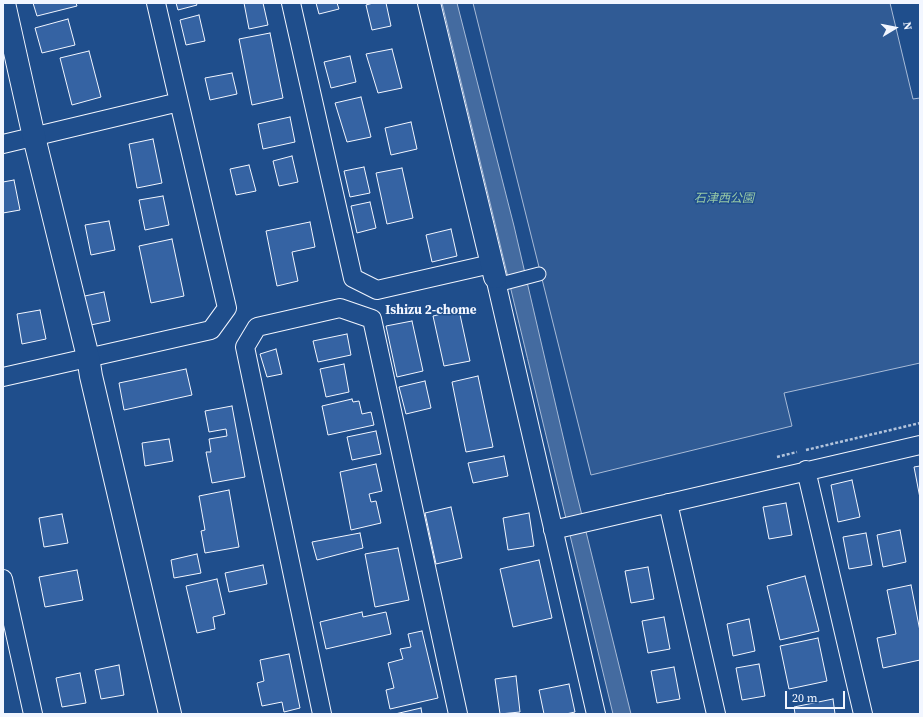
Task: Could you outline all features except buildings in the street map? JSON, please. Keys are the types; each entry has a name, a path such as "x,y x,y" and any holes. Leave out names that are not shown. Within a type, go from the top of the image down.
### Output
{"street":[{"path":"4,3 34,137 88,358 170,714"},
{"path":"3,378 211,330 227,308 156,3"},
{"path":"291,3 353,278 377,290 494,275 539,274"},
{"path":"429,3 494,275 558,529 596,714"},
{"path":"3,144 179,102"},
{"path":"322,714 245,347 257,327 340,308 372,319 458,714"},
{"path":"558,529 806,470 920,445"},
{"path":"806,470 863,714"},
{"path":"668,503 716,714"},
{"path":"3,579 33,714"}],"shaded area":[{"path":"442,3 457,3 514,226 572,475 631,714 613,714"},
{"name":"石津西公園","path":"473,3 890,3 913,99 920,98 920,363 784,393 792,426 591,475"}],"district":[{"name":"Ishizu 2-chome","path":"431,311"}]}
